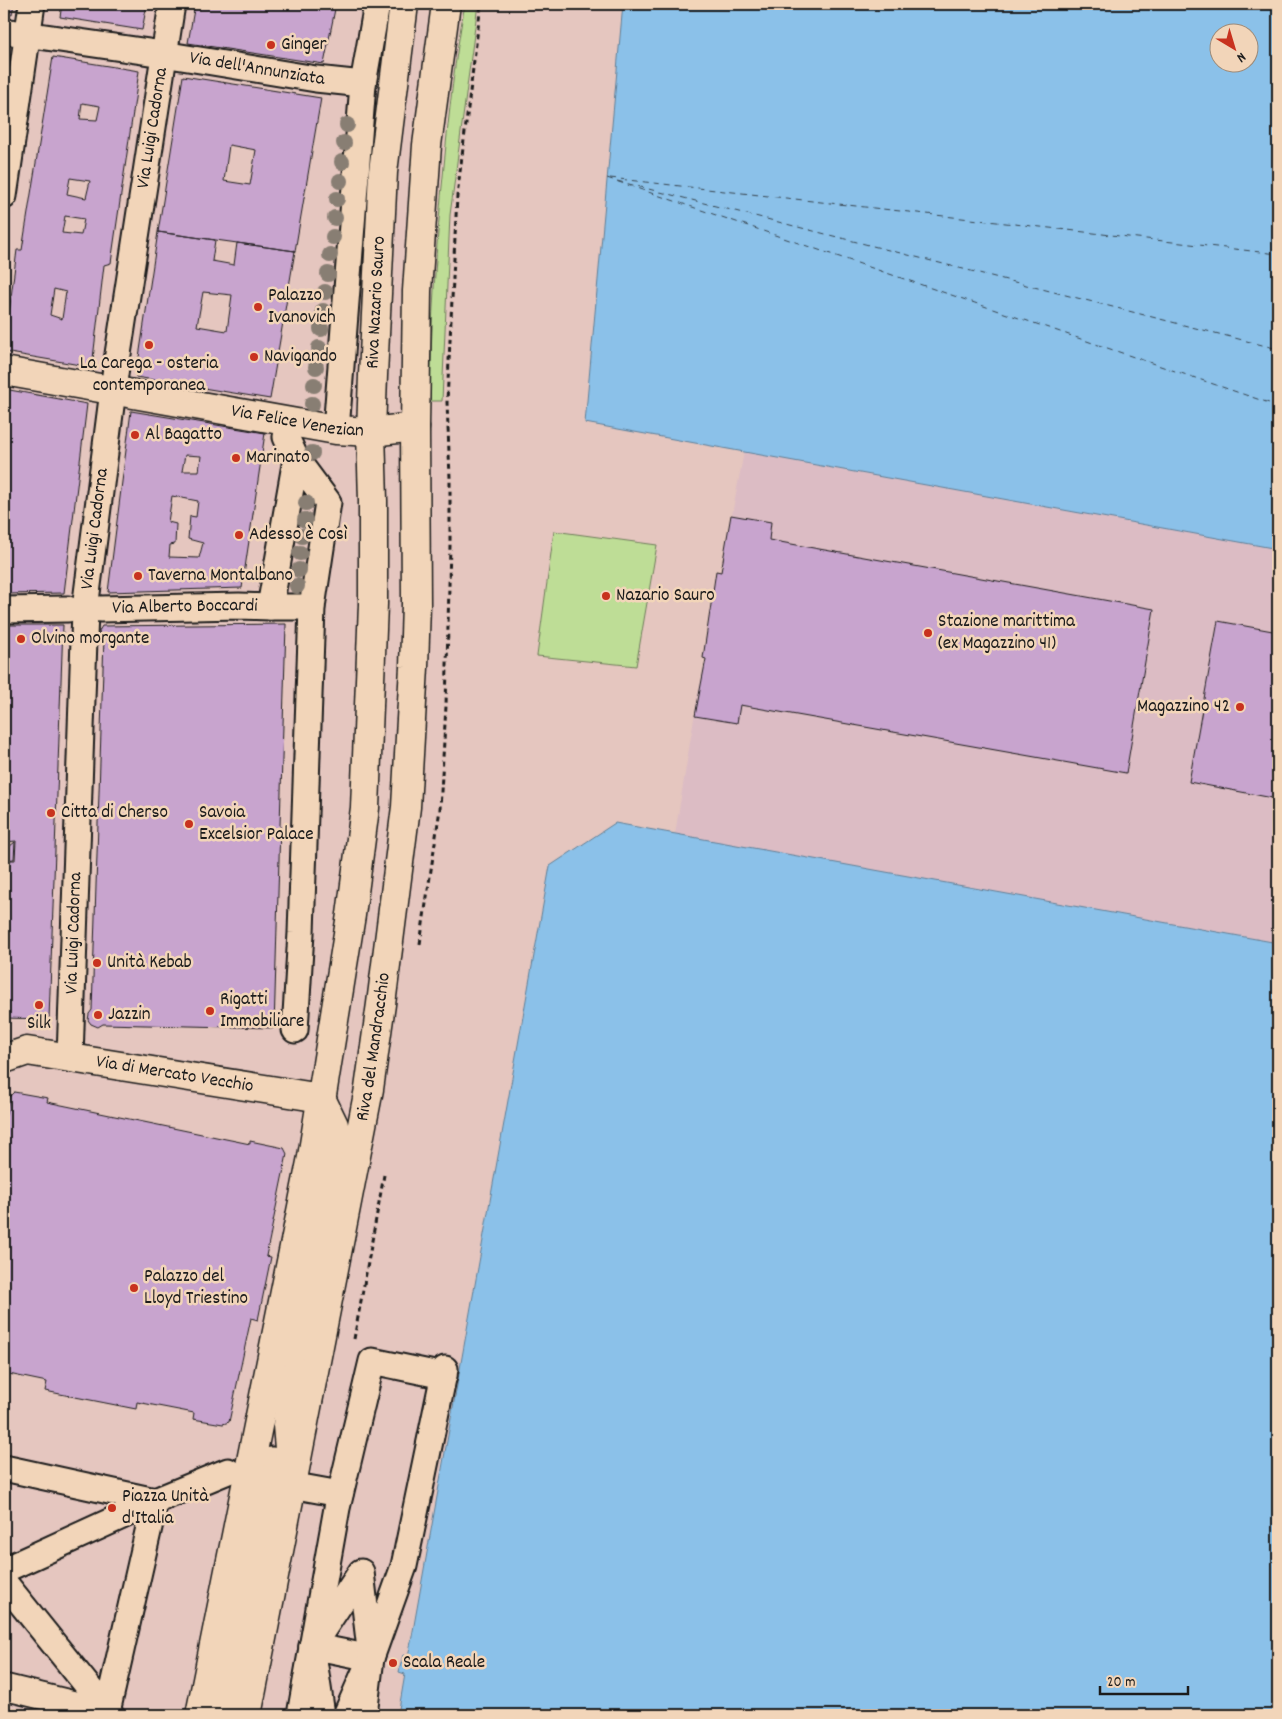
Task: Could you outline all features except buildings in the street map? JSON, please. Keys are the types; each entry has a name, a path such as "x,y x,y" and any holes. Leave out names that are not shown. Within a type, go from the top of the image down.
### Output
{"main road":[{"name":"Riva Nazario Sauro","path":"320,1098 351,915 365,808 373,604 371,432 383,172 404,4"},
{"path":"415,427 417,291 427,145 446,4"},
{"name":"Via Felice Venezian","path":"4,371 336,430 371,432 415,427"},
{"name":"Riva del Mandracchio","path":"247,1715 300,1487 382,1004 406,808 416,604 415,427"},
{"name":"Via di Mercato Vecchio","path":"12,1053 70,1058 320,1098"},
{"path":"300,1487 287,1425 292,1374 336,1147 334,1125 320,1098"},
{"path":"200,1715 238,1473 310,1166 320,1098"}],"street":[{"path":"4,196 15,33 32,4"},
{"name":"Via Luigi Cadorna","path":"70,1058 85,609 113,391 172,4"},
{"name":"Riva Nazario Sauro","path":"336,430 362,84 378,4"},
{"name":"Via dell'Annunziata","path":"15,33 163,54 316,79 362,84"},
{"path":"270,608 291,448 337,502 312,607 299,1022"},
{"name":"Via Alberto Boccardi","path":"100,609 239,606 270,608 312,607"},
{"path":"4,610 68,609"},
{"path":"300,1715 340,1494 372,1361 444,1373 404,1566 371,1658 346,1715"},
{"path":"219,1715 268,1462 271,1460 278,1461 280,1464 231,1715"},
{"path":"4,1468 155,1501"},
{"path":"4,1570 155,1501 238,1473"},
{"path":"300,1487 340,1494"},
{"path":"109,1714 155,1501"},
{"path":"322,1715 312,1646 361,1572 371,1658 364,1715"},
{"path":"4,1582 109,1714"},
{"path":"312,1646 371,1658"},
{"path":"4,1687 109,1714"}],"path":[{"path":"450,478 447,402 456,196 482,4"},
{"path":"354,1339 386,1166"}],"shaded area":[{"path":"744,452 1278,549 1278,943 675,834 698,694 706,659 703,658 716,571 721,572"}],"green space":[{"path":"465,4 478,4 450,215 442,401 430,401 436,254 441,195 458,44"},
{"path":"554,531 657,545 636,666 537,656"}],"water":[{"path":"623,4 1278,4 1278,549 585,423"},
{"path":"615,823 1278,943 1278,1715 398,1715 405,1674 399,1672 403,1655 408,1656 411,1642 550,866"}],"ferry route":[{"path":"607,178 1278,406"},
{"path":"610,178 1278,254"},
{"path":"617,181 1278,349"}],"place":[{"name":"Ginger","path":"271,45"},
{"name":"Palazzo Ivanovich","path":"258,307"},
{"name":"La Carega - osteria contemporanea","path":"149,345"},
{"name":"Navigando","path":"254,357"},
{"name":"Al Bagatto","path":"135,435"},
{"name":"Marinato","path":"236,458"},
{"name":"Adesso è Così","path":"239,535"},
{"name":"Taverna Montalbano","path":"138,576"},
{"name":"Nazario Sauro","path":"606,596"},
{"name":"Stazione marittima (ex Magazzino 41)","path":"928,633"},
{"name":"Olvino morgante","path":"21,639"},
{"name":"Magazzino 42","path":"1240,707"},
{"name":"Citta di Cherso","path":"51,813"},
{"name":"Savoia Excelsior Palace","path":"189,824"},
{"name":"Unità Kebab","path":"97,963"},
{"name":"Silk","path":"39,1005"},
{"name":"Rigatti Immobiliare","path":"210,1011"},
{"name":"Jazzin","path":"98,1015"},
{"name":"Palazzo del Lloyd Triestino","path":"134,1288"},
{"name":"Piazza Unità d'Italia","path":"112,1508"},
{"name":"Scala Reale","path":"393,1663"}]}
